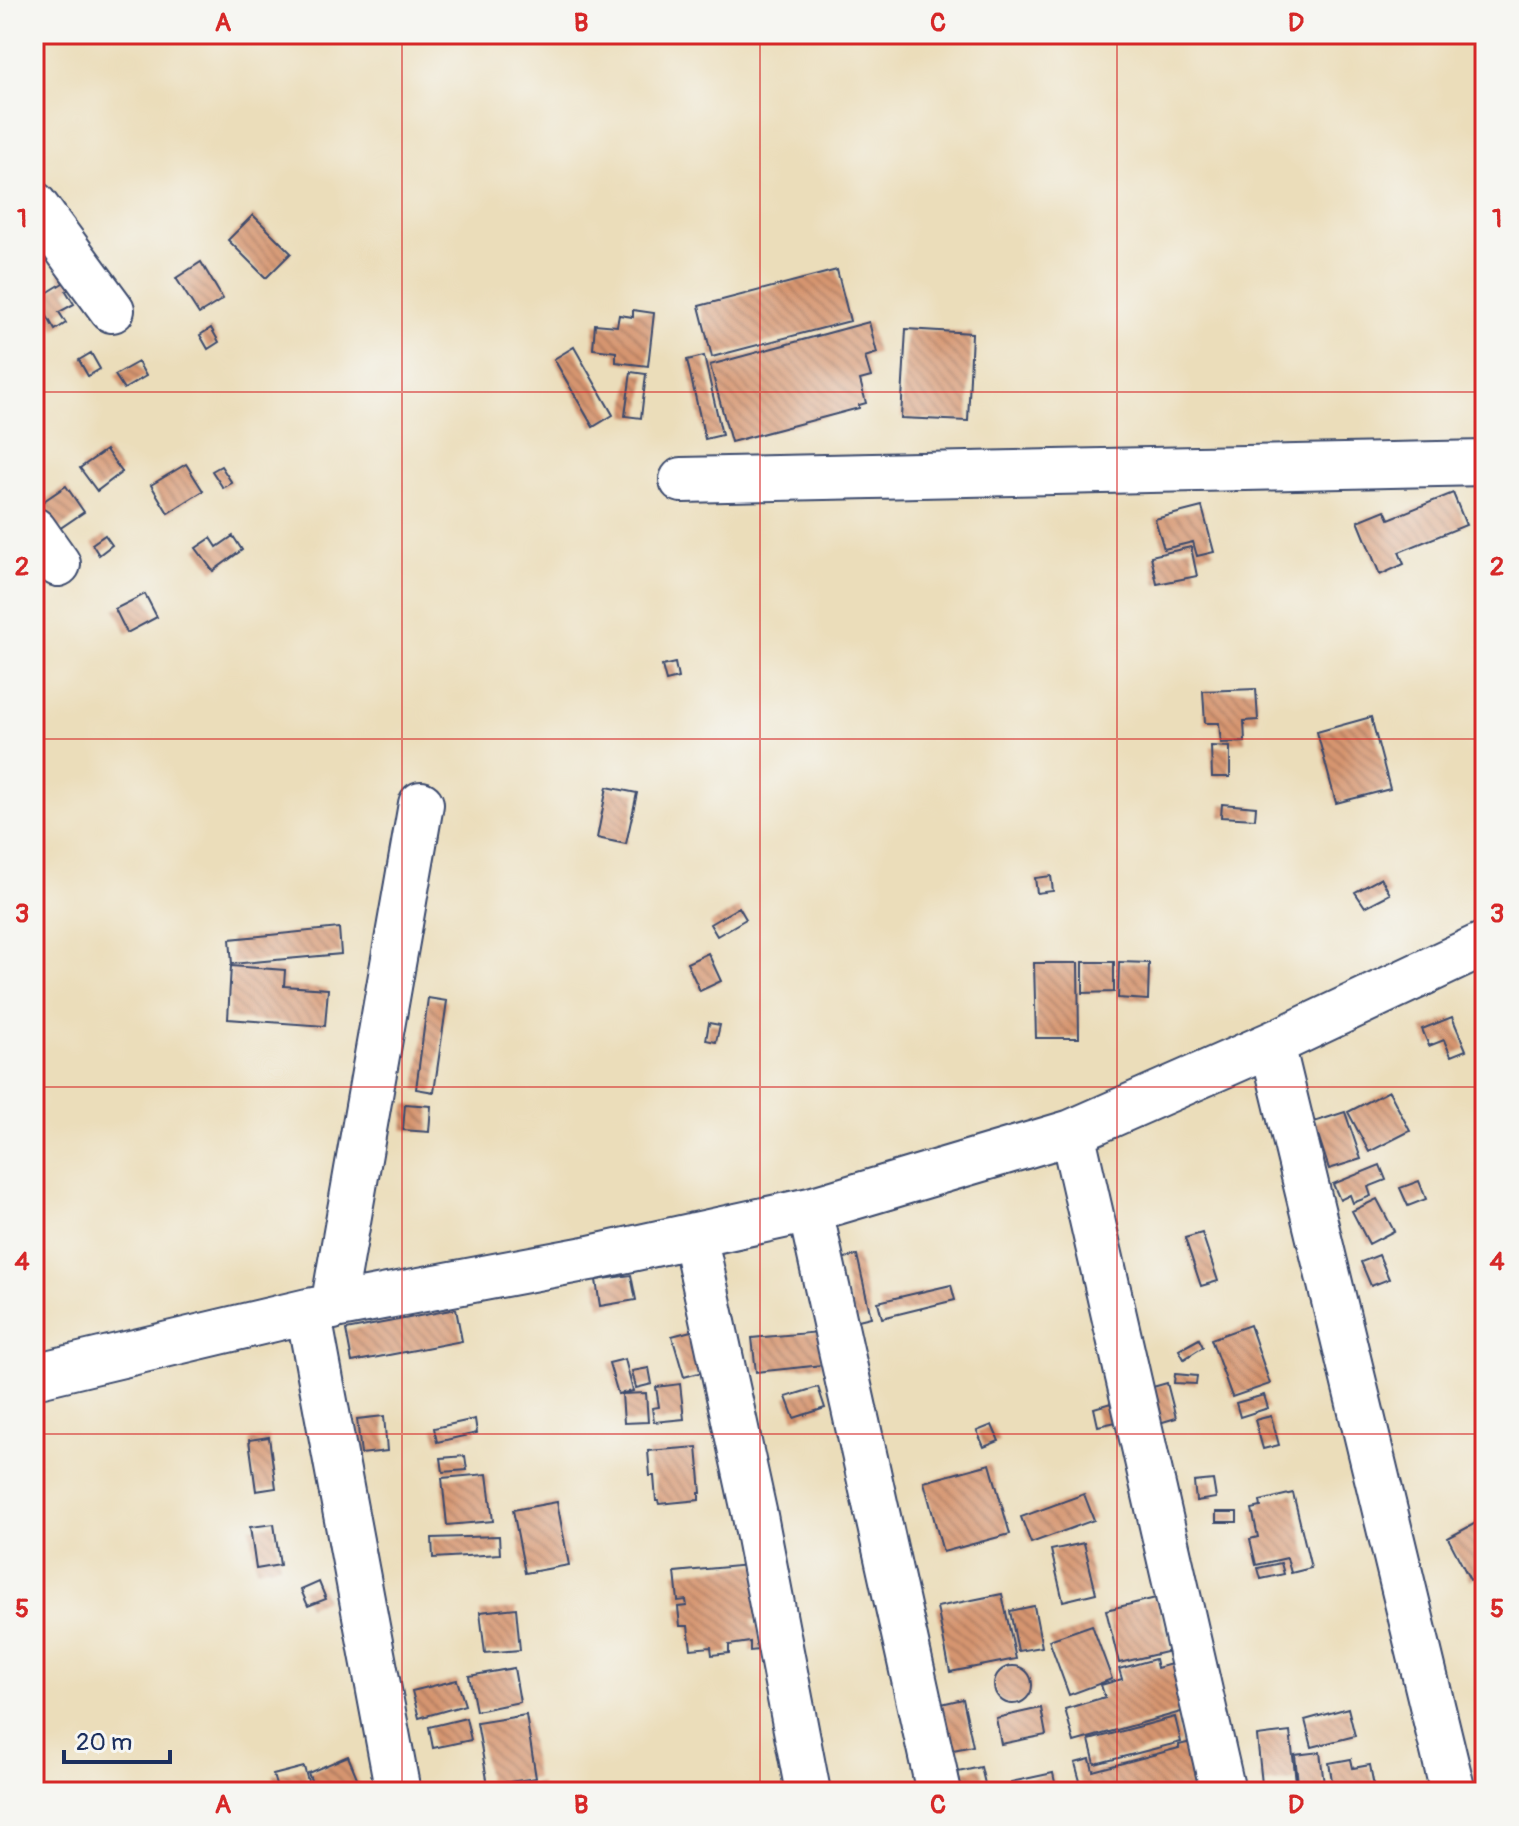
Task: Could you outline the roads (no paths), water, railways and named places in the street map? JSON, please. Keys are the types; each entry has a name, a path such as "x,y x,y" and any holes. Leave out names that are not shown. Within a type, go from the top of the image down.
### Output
{"street":[{"path":"34,204 112,310"},
{"path":"682,480 1485,463"},
{"path":"398,1792 321,1309 421,804"},
{"path":"34,1376 321,1309 575,1261 810,1210 1072,1132 1272,1044 1485,944"},
{"path":"1272,1044 1453,1792"},
{"path":"1072,1132 1223,1792"},
{"path":"810,1210 939,1792"},
{"path":"694,1235 755,1516 808,1792"}]}
